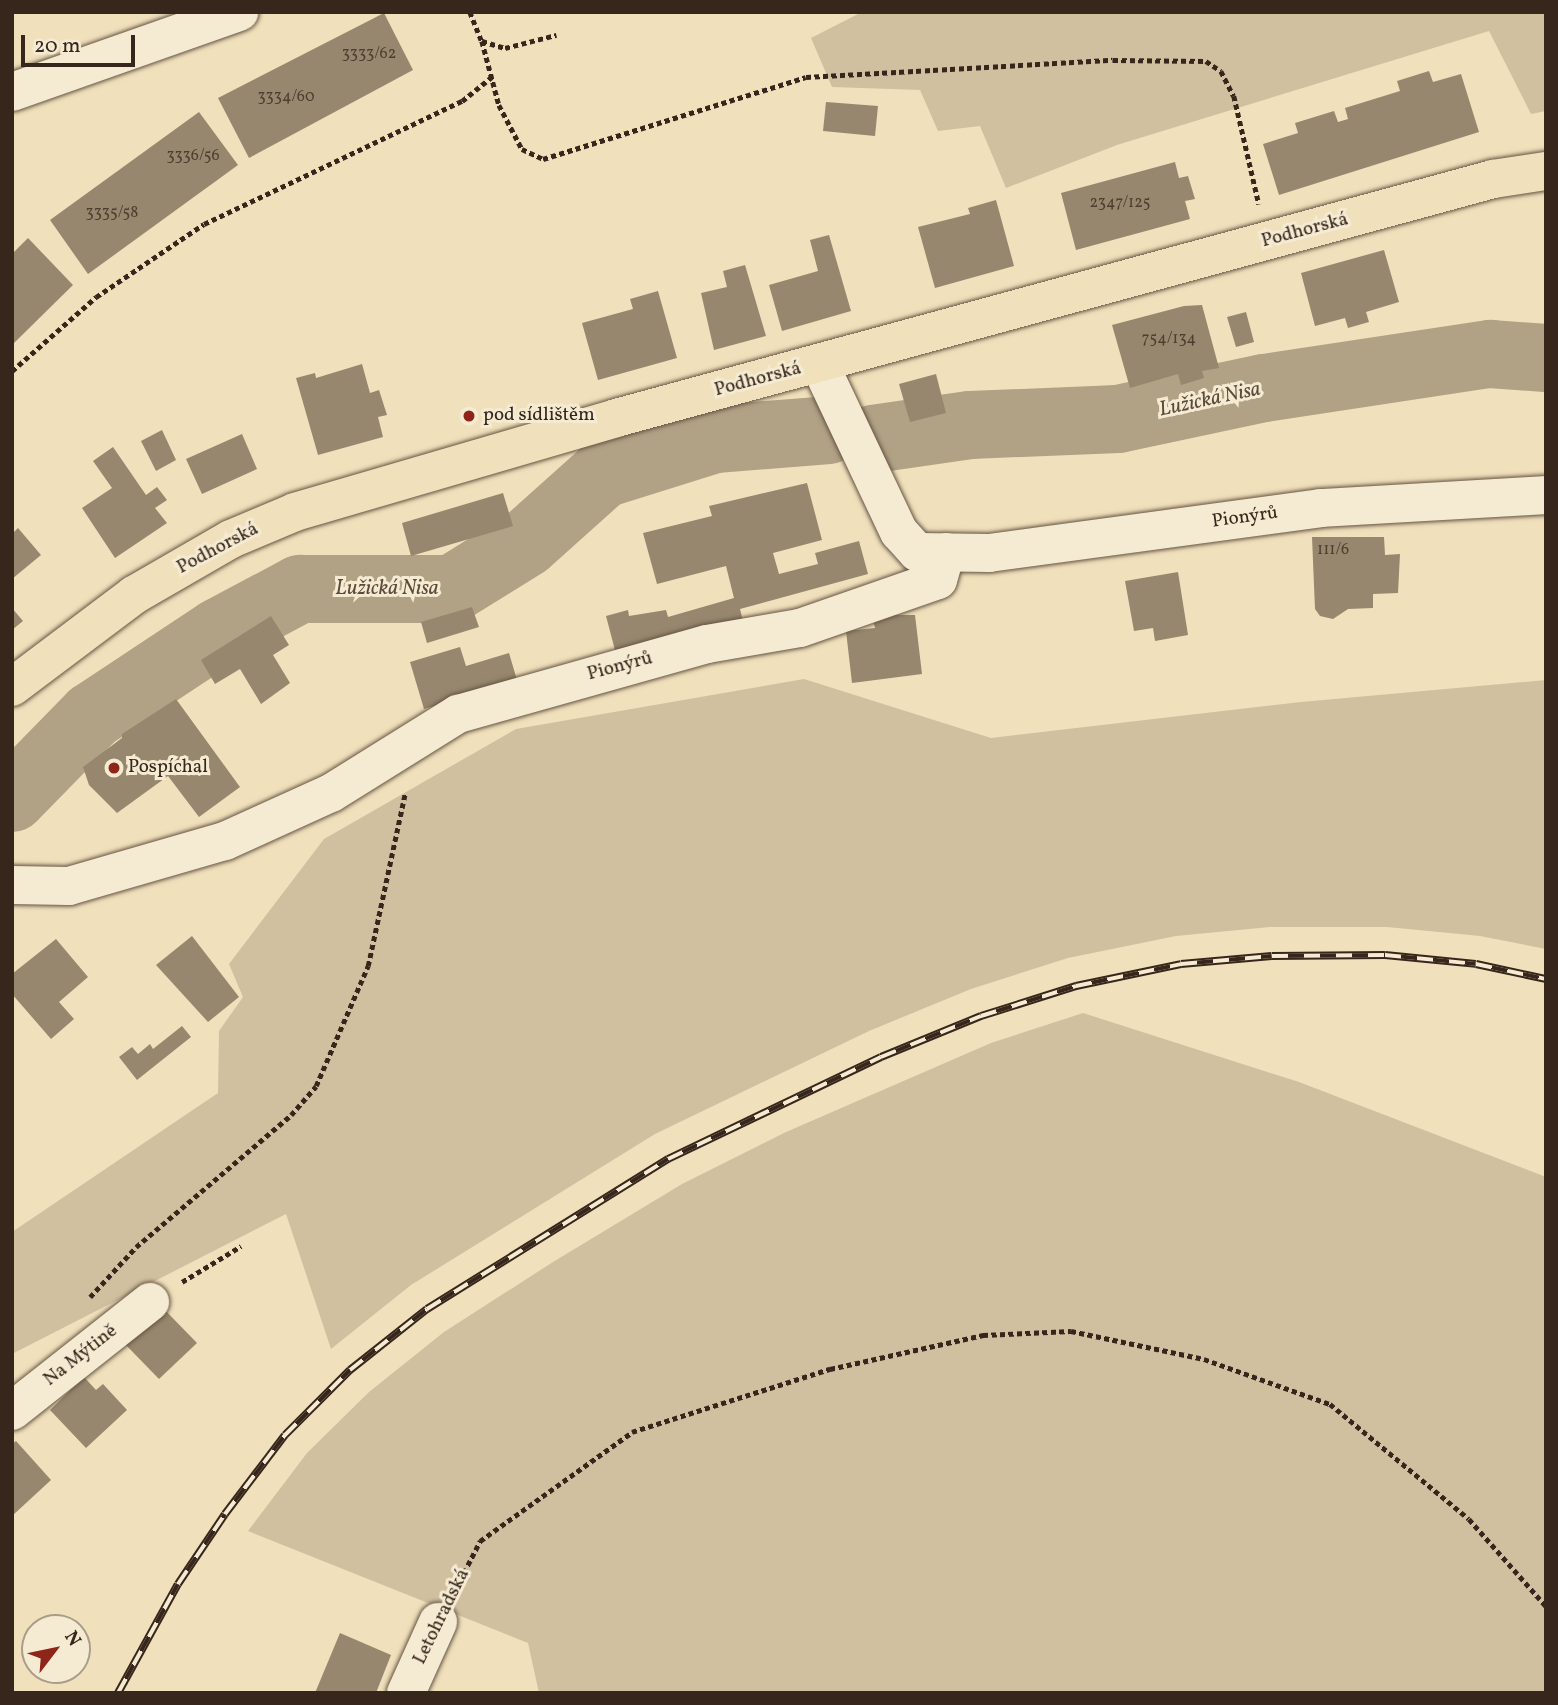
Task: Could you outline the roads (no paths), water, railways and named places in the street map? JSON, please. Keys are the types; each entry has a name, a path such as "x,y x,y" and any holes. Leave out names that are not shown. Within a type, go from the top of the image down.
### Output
{"main road":[{"name":"Podhorská","path":"12,687 134,595 231,539 295,512 492,452 1493,179 1546,171"}],"street":[{"path":"12,93 239,12"},
{"name":"Pionýrů","path":"818,363 900,533 917,552 989,554 1321,508 1546,495"},
{"name":"Pionýrů","path":"12,884 69,886 225,841 295,812 458,715 707,644 800,628 938,580 946,552"},
{"name":"Na Mýtině","path":"12,1411 150,1301"},
{"name":"Letohradská","path":"406,1693 438,1622"}],"waterway":[{"name":"Lužická Nisa","path":"873,439 970,425 1118,419 1264,388 1490,354 1546,358"},
{"name":"Lužická Nisa","path":"12,798 92,716 219,632 300,589 452,589 526,543 603,474 715,439 829,430"}],"railway":[{"path":"118,1693 178,1584 225,1514 285,1435 350,1370 427,1309 668,1159 881,1057 981,1016 1076,986 1181,964 1272,956 1385,955 1476,964 1546,979"}],"place":[{"name":"pod sídlištěm","path":"469,416"},
{"name":"Pospíchal","path":"114,768"}]}
